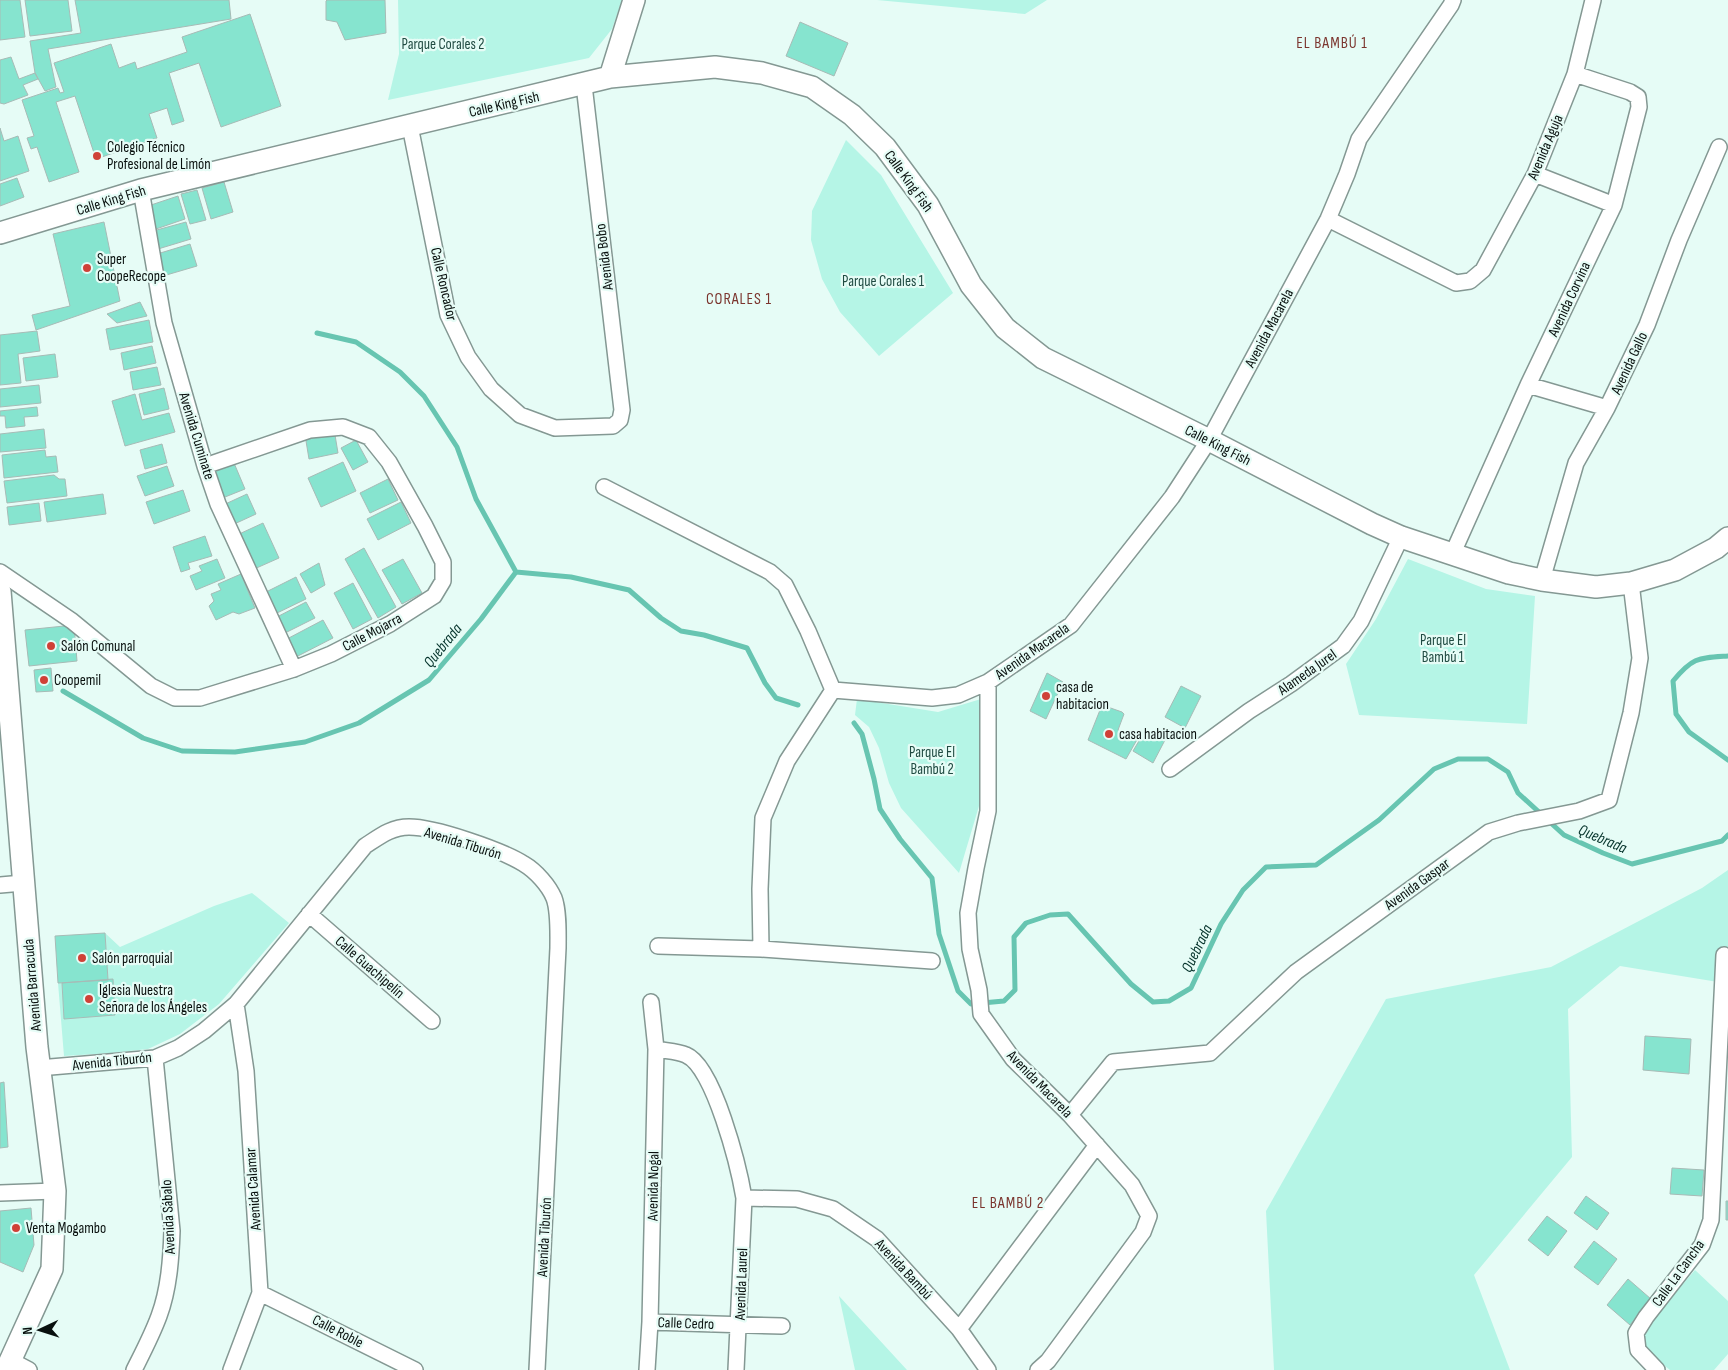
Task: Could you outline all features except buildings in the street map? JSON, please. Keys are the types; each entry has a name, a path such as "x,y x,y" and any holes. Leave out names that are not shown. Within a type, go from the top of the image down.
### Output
{"street":[{"path":"610,77 634,0"},
{"name":"Avenida Macarela","path":"1047,1367 1143,1232 1148,1216 1132,1185 1070,1115 1013,1059 981,1014 979,990 970,949 968,913 988,811 988,682 1071,625 1172,497 1209,440 1328,219 1359,139 1453,0"},
{"name":"Avenida Aguja","path":"1328,219 1456,283 1470,281 1483,270 1535,174 1575,74 1593,0"},
{"name":"Calle King Fish","path":"0,234 141,190 584,85 610,77 715,67 762,73 812,87 852,115 885,147 928,205 970,285 1005,328 1043,358 1209,440 1372,524 1401,537 1509,573 1542,580 1596,587 1631,583 1675,570 1716,548 1728,538"},
{"name":"Avenida Corvina","path":"1452,555 1528,384 1614,205 1639,108 1638,97 1630,92 1575,74"},
{"name":"Avenida Bobo","path":"584,85 622,410 620,420 613,426"},
{"name":"Calle Roncador","path":"410,126 448,315 468,357 491,389 520,415 555,428 613,426"},
{"name":"Avenida Gallo","path":"1542,580 1576,463 1607,408 1647,325 1679,240 1719,147"},
{"path":"1535,174 1614,205"},
{"name":"Avenida Cuminate","path":"141,190 164,322 205,466 218,504 294,669"},
{"path":"1528,384 1607,408"},
{"name":"Calle Mojarra","path":"0,572 72,621 151,686 175,698 200,698 294,669 331,654 382,628 434,596 443,581 443,562 389,462 369,437 343,427 310,430 205,466"},
{"path":"604,487 770,572 785,585 808,631 833,690"},
{"name":"Alameda Jurel","path":"1170,769 1343,646 1361,621 1401,537"},
{"name":"Avenida Gaspar","path":"1070,1115 1113,1062 1210,1053 1296,972 1489,832 1518,823 1579,811 1608,800 1631,712 1640,658 1631,583"},
{"name":"Avenida Barracuda","path":"0,591 5,715 23,883 39,1068 55,1191 52,1269 8,1365"},
{"path":"833,690 932,698 958,695 988,682"},
{"path":"761,949 760,889 764,818 787,761 833,690"},
{"name":"Avenida Tiburón","path":"39,1068 155,1058 185,1044 236,1004 365,846 388,831 409,827 431,830 485,846 525,864 541,878 554,899 558,924 538,1370"},
{"path":"0,885 23,883"},
{"name":"Calle Guachipelín","path":"309,914 432,1021"},
{"path":"658,946 761,949 932,961"},
{"name":"Calle La Cancha","path":"1657,1370 1638,1350 1636,1334 1646,1317 1702,1245 1711,1220 1724,955"},
{"name":"Avenida Nogal","path":"647,1370 650,1322 656,1050 651,1002"},
{"name":"Avenida Calamar","path":"231,1370 260,1293 246,1071 236,1004"},
{"path":"656,1050 687,1055 701,1068 710,1083 739,1169 744,1198"},
{"name":"Avenida Sábalo","path":"134,1370 159,1314 167,1283 171,1255 172,1231 155,1058"},
{"path":"958,1329 1097,1145"},
{"path":"0,1193 55,1191"},
{"name":"Avenida Laurel","path":"736,1370 744,1198"},
{"name":"Avenida Bambú","path":"744,1198 797,1199 833,1209 878,1239 958,1329 988,1370"},
{"name":"Calle Roble","path":"260,1293 415,1370"},
{"name":"Calle Cedro","path":"650,1322 782,1326"},
{"path":"8,1365 29,1370"}],"green space":[{"name":"Parque Corales 2","path":"398,0 622,0 612,29 589,58 388,100 399,54"},
{"path":"877,0 1047,0 1025,14"},
{"name":"Parque Corales 1","path":"846,140 881,175 953,293 879,356 840,312 822,279 811,240 812,211"},
{"name":"Parque El Bambú 1","path":"1408,559 1486,589 1535,596 1527,724 1359,715 1346,664 1376,619"},
{"name":"Parque El Bambú 2","path":"857,699 938,712 981,699 979,806 959,873 901,808 889,783 879,748 869,727 855,715"},
{"path":"1728,870 1728,995 1718,982 1620,966 1568,1009 1572,1157 1474,1275 1510,1370 1274,1370 1266,1211 1386,999 1551,967 1702,888"},
{"path":"252,893 289,923 219,1004 180,1034 148,1049 64,1056 58,983 62,983 64,1018 115,1015 113,980 108,980 105,933 120,947 214,906"},
{"path":"1695,1270 1728,1301 1728,1354 1714,1370 1670,1370 1646,1348 1646,1327"},
{"path":"839,1296 907,1370 855,1370"}],"waterway":[{"path":"317,333 356,342 400,372 424,396 457,447 476,499 516,572"},
{"name":"Quebrada","path":"516,572 571,577 629,590 661,618 681,631 704,635 747,648 765,683 776,698 798,705"},
{"name":"Quebrada","path":"63,691 143,738 182,751 235,752 305,742 359,723 429,680 481,619 516,572"},
{"name":"Quebrada","path":"1728,656 1697,660 1686,667 1673,681 1676,714 1689,732 1728,760"},
{"name":"Quebrada","path":"854,723 862,734 880,809 900,839 932,878 939,934 958,991 971,1004 1004,1001 1015,990 1014,937 1026,923 1050,915 1068,914 1131,984 1153,1002 1169,1001 1191,988 1221,924 1243,890 1266,867 1316,865 1379,820 1434,769 1458,759 1488,759 1508,772 1518,793 1564,835 1632,864 1722,841 1728,835"}],"place":[{"name":"Colegio Técnico Profesional de Limón","path":"97,156"},
{"name":"Super CoopeRecope","path":"87,268"},
{"name":"Salón Comunal","path":"51,646"},
{"name":"Coopemil","path":"44,680"},
{"name":"casa de habitacion","path":"1046,696"},
{"name":"casa habitacion","path":"1109,734"},
{"name":"Salón parroquial","path":"82,958"},
{"name":"Iglesia Nuestra Señora de los Ángeles","path":"89,999"},
{"name":"Venta Mogambo","path":"16,1228"}],"district":[{"name":"EL BAMBÚ 1","path":"1332,42"},
{"name":"CORALES 1","path":"739,298"},
{"name":"EL BAMBÚ 2","path":"1008,1202"}]}
